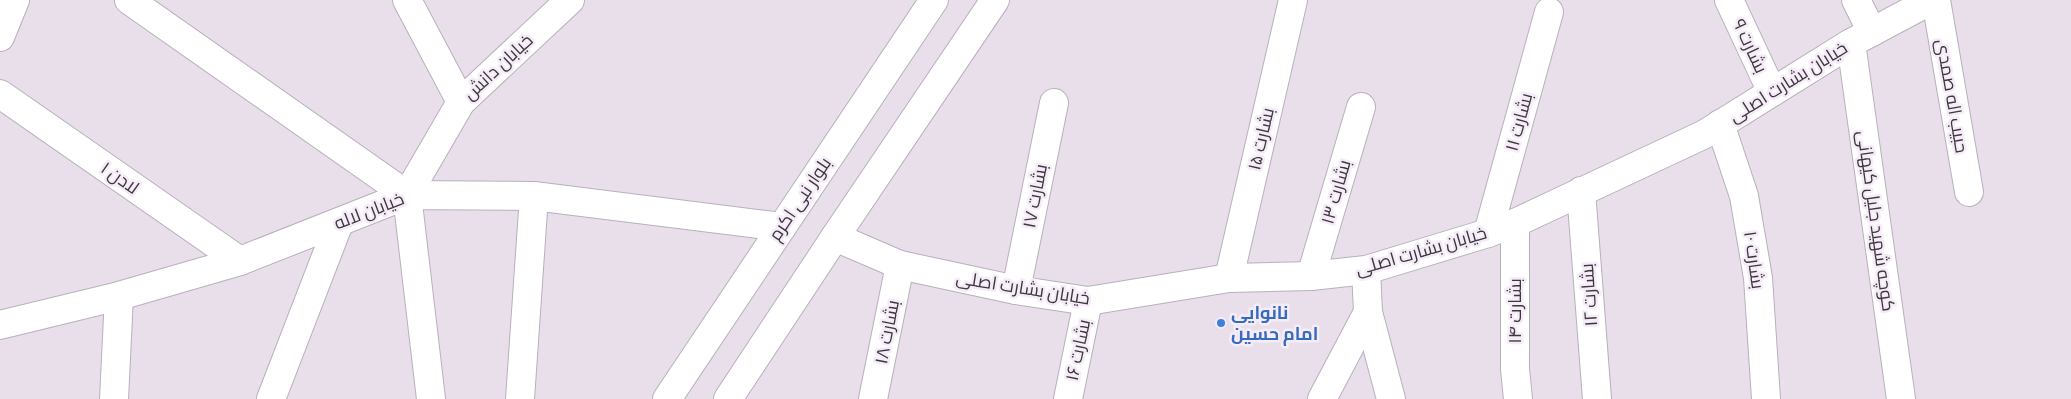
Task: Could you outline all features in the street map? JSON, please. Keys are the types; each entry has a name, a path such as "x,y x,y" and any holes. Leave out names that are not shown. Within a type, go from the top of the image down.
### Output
{"street":[{"path":"129,0 407,195 431,399"},
{"path":"407,0 461,102"},
{"name":"خیابان دانش","path":"407,195 461,102 570,0"},
{"name":"بلوار نبی اکرم","path":"667,399 934,0"},
{"path":"728,399 995,0"},
{"name":"بشارت ۱۵","path":"1229,278 1293,0"},
{"name":"بشارت ۹","path":"1729,0 1772,92"},
{"name":"کوچه شهید جلیل کیهانی","path":"1856,0 1901,399"},
{"name":"خیابان بشارت اصلی","path":"835,237 900,266 1016,290 1088,301 1229,278 1311,276 1366,270 1488,233 1516,222 1705,134 1861,38 1932,0"},
{"name":"حبیب اله صمدی","path":"1936,0 1968,192"},
{"name":"بشارت ۱۱","path":"1488,233 1549,12"},
{"name":"لادن ۱","path":"0,94 240,261"},
{"name":"بشارت ۱۷","path":"1016,290 1054,103"},
{"name":"بشارت ۱۳","path":"1311,276 1361,107"},
{"name":"بشارت ۱۰","path":"1720,124 1744,196 1758,278 1766,399"},
{"name":"بشارت ۱۲","path":"1581,191 1597,399"},
{"name":"خیابان لاله","path":"0,325 119,296 240,261 407,195 534,196 782,227"},
{"path":"520,399 534,196"},
{"name":"بشارت ۱۴","path":"1516,222 1515,369 1518,399"},
{"path":"271,399 339,223"},
{"name":"بشارت ۱۸","path":"873,399 900,266"},
{"path":"1366,270 1368,312 1391,399"},
{"path":"114,399 119,296"},
{"name":"بشارت ۱۶","path":"1068,399 1088,301"},
{"path":"1322,399 1368,312"}],"place":[{"name":"نانوایی امام حسین","path":"1221,323"}]}
